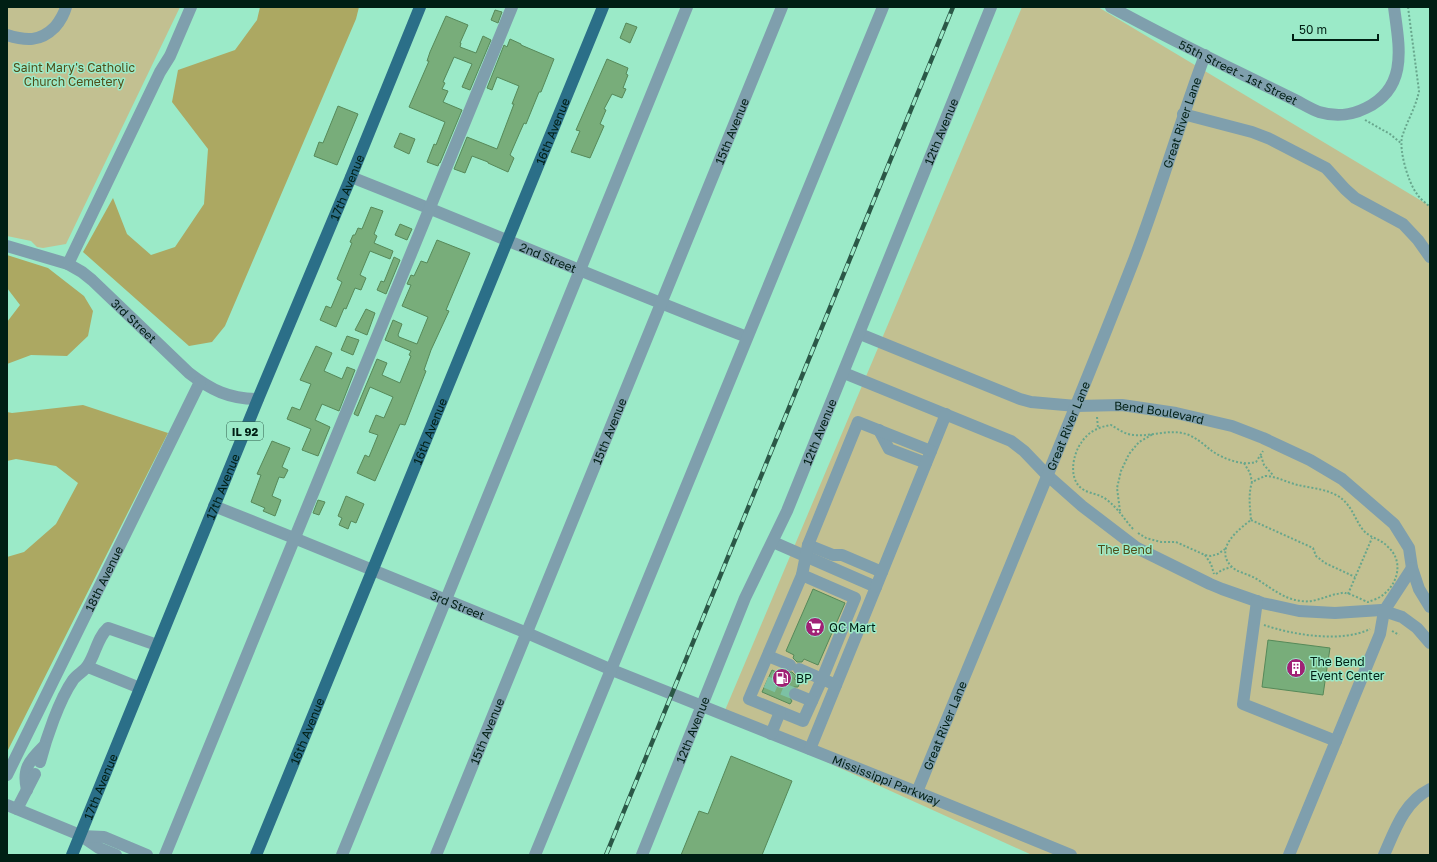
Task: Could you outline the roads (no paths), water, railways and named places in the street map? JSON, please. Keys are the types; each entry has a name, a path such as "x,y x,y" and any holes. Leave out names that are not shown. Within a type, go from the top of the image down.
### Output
{"main road":[{"name":"17th Avenue","path":"72,855 420,7"},
{"name":"16th Avenue","path":"256,855 603,7"}],"street":[{"path":"7,35 18,38 39,38 48,33 58,23 66,7"},
{"path":"68,264 160,72 170,56 191,7"},
{"path":"164,855 512,7"},
{"path":"342,855 687,7"},
{"name":"15th Avenue","path":"436,855 782,7"},
{"path":"535,855 883,7"},
{"name":"12th Avenue","path":"642,855 745,598 787,511 844,373 991,7"},
{"name":"55th Street - 1st Street","path":"1111,7 1319,112 1341,115 1354,114 1370,106 1387,94 1397,73 1400,48 1394,7"},
{"name":"Great River Lane","path":"917,792 1076,406 1132,264 1155,201 1183,114 1205,55"},
{"path":"1183,114 1252,132 1270,139 1326,168 1355,198 1403,224 1418,240 1430,257"},
{"name":"2nd Street","path":"351,177 661,304 747,337"},
{"name":"3rd Street","path":"7,246 68,264 82,272 200,382 229,396 241,399 258,399"},
{"name":"Bend Boulevard","path":"860,334 1030,402 1076,406 1122,405 1176,413 1232,426 1310,460 1342,479 1394,524 1409,548 1412,568 1419,589 1430,607"},
{"path":"844,373 1011,441 1024,451 1047,475 1082,506 1137,548 1222,590 1257,601 1299,611 1335,613 1381,610 1402,617 1417,628 1430,643"},
{"name":"18th Avenue","path":"7,775 200,382"},
{"path":"810,749 946,414"},
{"path":"802,575 855,598 803,721 749,699 762,680 768,656 802,575 808,545 858,422 931,451"},
{"path":"879,430 889,449 926,463"},
{"name":"3rd Street","path":"214,506 527,633 612,670 701,706"},
{"path":"773,542 806,558 876,586"},
{"path":"808,545 833,555 842,555 882,572"},
{"path":"1289,855 1381,630 1384,611 1412,568"},
{"path":"1257,601 1243,704 1336,741"},
{"path":"40,762 43,747 69,686 80,672 88,667 102,633 108,628 157,645"},
{"path":"768,656 836,685"},
{"path":"88,667 140,688"},
{"path":"795,694 812,701"},
{"name":"Mississippi Parkway","path":"701,706 917,792 1065,854"},
{"path":"771,734 780,712"},
{"path":"27,790 25,772 31,759 43,747"},
{"path":"35,774 27,790 12,807 80,835 99,848 116,855"},
{"path":"1384,855 1403,814 1412,803 1424,792 1430,789"},
{"path":"80,835 104,837 147,855"}],"tunnel":[{"path":"766,682 795,694"}],"railway":[{"path":"606,855 953,7"}],"place":[{"name":"QC Mart","path":"815,627"},
{"name":"The Bend Event Center","path":"1296,668"},
{"name":"BP","path":"782,678"}],"park label":[{"name":"Saint Mary's Catholic Church Cemetery","path":"74,74"},
{"name":"The Bend","path":"1125,549"}]}
